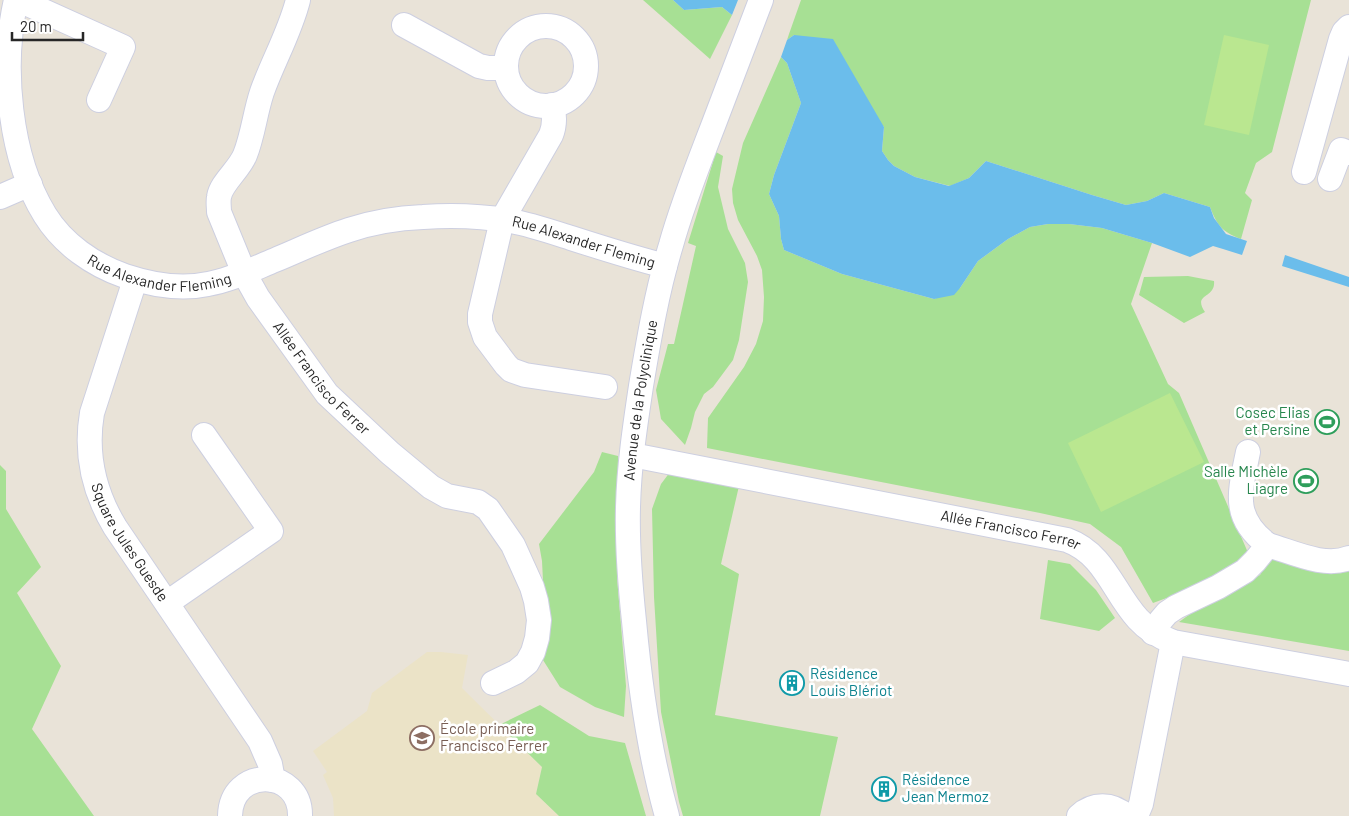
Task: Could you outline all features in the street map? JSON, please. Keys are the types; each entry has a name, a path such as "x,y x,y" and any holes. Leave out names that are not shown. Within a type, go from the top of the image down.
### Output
{"street":[{"name":"Rue Alexander Fleming","path":"99,100 123,47 18,0 5,35 11,108 18,146 30,184 45,215 71,245 107,269 135,280 160,286 183,287 208,284 244,273 333,236 365,225 395,219 433,216 473,216 502,220 533,227 665,266"},
{"name":"Allée Francisco Ferrer","path":"298,0 294,18 272,65 262,93 245,156 219,194 219,212 244,273 266,311 320,386 390,453 431,486 447,496 478,502 488,509 513,545 536,600 539,620 537,638 531,658 523,667 494,682"},
{"name":"Avenue de la Polyclinique","path":"668,816 654,762 644,711 635,633 628,536 628,491 632,455 645,361 665,266 693,178 761,0"},
{"path":"404,25 478,66 506,68"},
{"path":"548,27 568,34 576,41 584,56 585,67 584,78 572,96 552,106 537,105 523,99 512,87 506,68 507,57 511,47 518,38 537,28 548,27"},
{"path":"1304,172 1341,39 1349,27"},
{"path":"502,220 551,136 554,129 552,106"},
{"path":"1330,179 1340,150 1349,153"},
{"path":"0,197 30,184"},
{"name":"Rue Alexander Fleming","path":"502,220 480,314 480,322 485,337 506,365 518,373 606,388"},
{"name":"Square Jules Guesde","path":"135,280 92,413 89,435 90,458 98,493 108,516 260,741 270,764 273,780"},
{"path":"167,604 271,530 204,435"},
{"path":"1248,452 1240,492 1240,504 1243,514 1260,539 1268,545 1323,561 1333,562 1349,558"},
{"name":"Allée Francisco Ferrer","path":"632,455 1067,540 1077,544 1095,558 1133,613 1146,627 1163,638"},
{"path":"1136,816 1141,804 1163,638 1160,620 1176,607 1218,587 1245,571 1268,545"},
{"path":"1163,638 1349,674"},
{"path":"230,816 231,804 242,788 253,781 266,779 285,785 294,795 299,807 300,816"},
{"path":"1079,816 1088,809 1106,806 1118,810 1126,816"}],"shaded area":[{"name":"École primaire Francisco Ferrer","path":"427,652 468,655 462,688 542,767 536,794 559,816 334,816 333,798 323,775 327,772 313,751 367,711 372,693"}],"green space":[{"path":"643,0 673,0 684,10 722,7 732,15 710,59"},
{"path":"801,0 1311,0 1272,152 1256,163 1245,193 1252,200 1241,239 1229,234 1221,227 1210,207 1164,193 1147,201 1126,205 986,161 969,178 950,186 915,177 894,166 882,151 884,127 794,35 787,40"},
{"path":"1224,35 1269,45 1249,135 1204,125"},
{"path":"781,57 787,63 801,103 774,175 769,194 779,216 784,250 842,274 934,299 960,288 978,261 1008,239 1030,227 1048,224 1069,224 1102,228 1152,243 1131,304 1168,384 1179,393 1249,555 1210,582 1153,603 1121,547 1090,524 707,448 708,418 744,367 756,344 763,321 762,270 757,256 738,220 733,203 732,189 743,143"},
{"path":"716,152 723,156 718,187 728,229 745,263 748,282 739,340 733,360 713,387 704,394 695,412 685,445 661,419 656,390 668,344 674,344 696,246 688,243"},
{"path":"1188,276 1214,281 1214,287 1201,302 1205,312 1184,323 1139,295 1144,277"},
{"path":"1170,393 1204,462 1101,512 1068,443"},
{"path":"602,452 618,456 617,577 626,686 624,717 595,707 560,687 543,660 545,621 542,561 539,544 594,472"},
{"path":"0,465 6,471 6,509 41,567 17,593 61,666 32,729 94,816 0,816"},
{"path":"670,472 739,486 721,564 739,574 715,715 838,737 820,816 683,816 661,712 654,597 652,509 661,484"},
{"path":"1272,556 1349,570 1349,651 1179,622 1197,609 1260,575"},
{"path":"1048,560 1070,564 1096,590 1115,618 1099,631 1040,619"},
{"path":"540,705 589,736 625,743 646,816 559,816 536,794 542,767 499,725"}],"water":[{"path":"673,0 738,0 732,15 722,7 684,10"},
{"path":"794,35 833,39 884,127 882,151 894,166 915,177 949,186 969,178 986,161 1126,205 1147,201 1164,193 1210,207 1214,218 1226,234 1247,241 1242,255 1213,246 1190,257 1102,228 1069,224 1048,224 1030,227 1008,239 978,261 954,295 934,299 842,274 784,250 779,216 769,194 774,175 801,103 787,63 781,57 787,40"},
{"path":"1285,255 1349,277 1349,287 1282,266"}],"place":[{"name":"Cosec Elias et Persine","path":"1327,422"},
{"name":"Salle Michèle Liagre","path":"1306,481"},
{"name":"Résidence Louis Blériot","path":"792,683"},
{"name":"École primaire Francisco Ferrer","path":"422,738"},
{"name":"Résidence Jean Mermoz","path":"884,789"}]}
